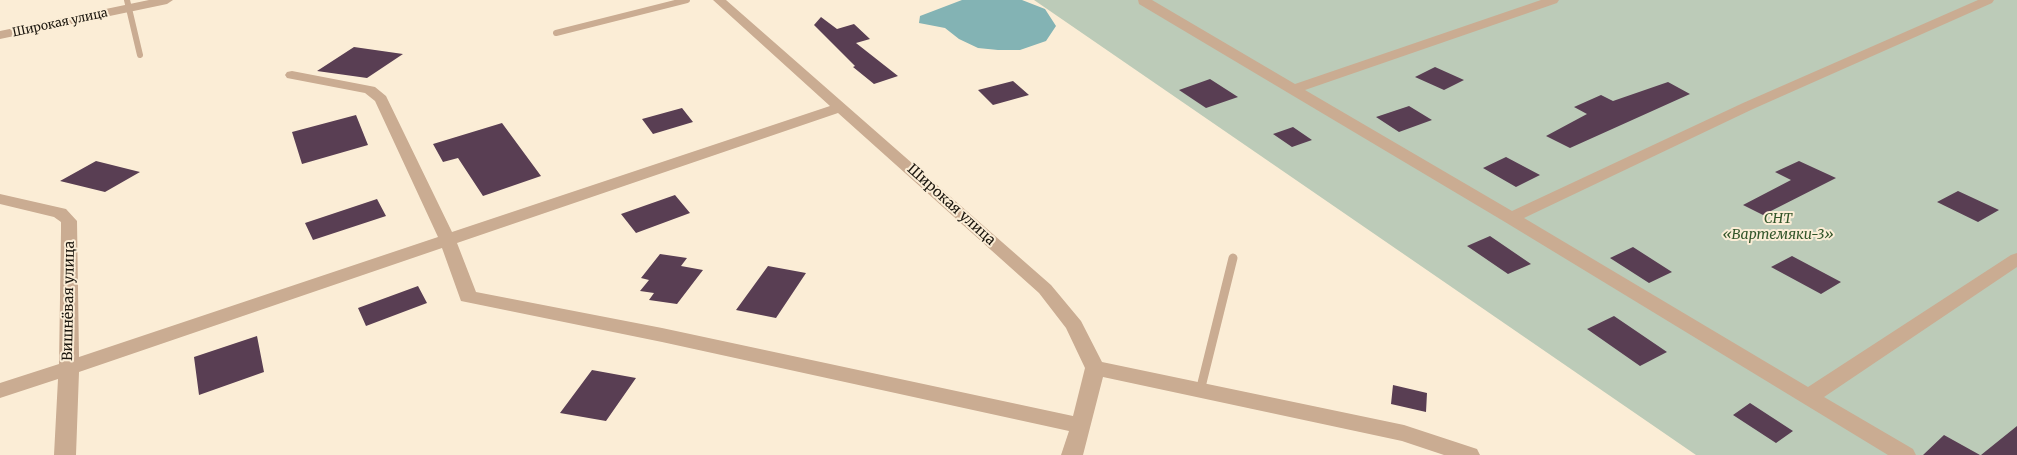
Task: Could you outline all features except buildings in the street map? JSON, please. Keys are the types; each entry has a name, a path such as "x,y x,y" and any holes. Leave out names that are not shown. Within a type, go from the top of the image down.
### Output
{"street":[{"name":"Широкая улица","path":"0,35 128,4 167,0"},
{"name":"Широкая улица","path":"719,0 1045,289 1074,326 1095,368"},
{"path":"1146,0 1143,1 1295,89 1905,455"},
{"path":"1295,89 1553,0"},
{"path":"1511,218 1748,106 1988,0"},
{"path":"292,75 370,90 381,99 448,241 468,297 662,335 1081,426"},
{"path":"0,391 69,366 448,241 841,107"},
{"name":"Вишнёвая улица","path":"0,199 60,213 69,221 69,366 64,455"},
{"path":"1808,397 2017,259"},
{"path":"1072,455 1081,426 1095,368 1404,433 1469,455"}],"lane":[{"path":"556,33 687,0"},
{"path":"128,4 140,55"},
{"path":"1200,391 1233,258"}],"green space":[{"name":"СНТ «Вартемяки-3»","path":"1034,0 2017,0 2017,455 1696,455"}],"water":[{"path":"962,0 1022,0 1045,9 1056,26 1046,41 1020,50 998,50 978,48 959,39 945,28 919,23 920,16"}]}
